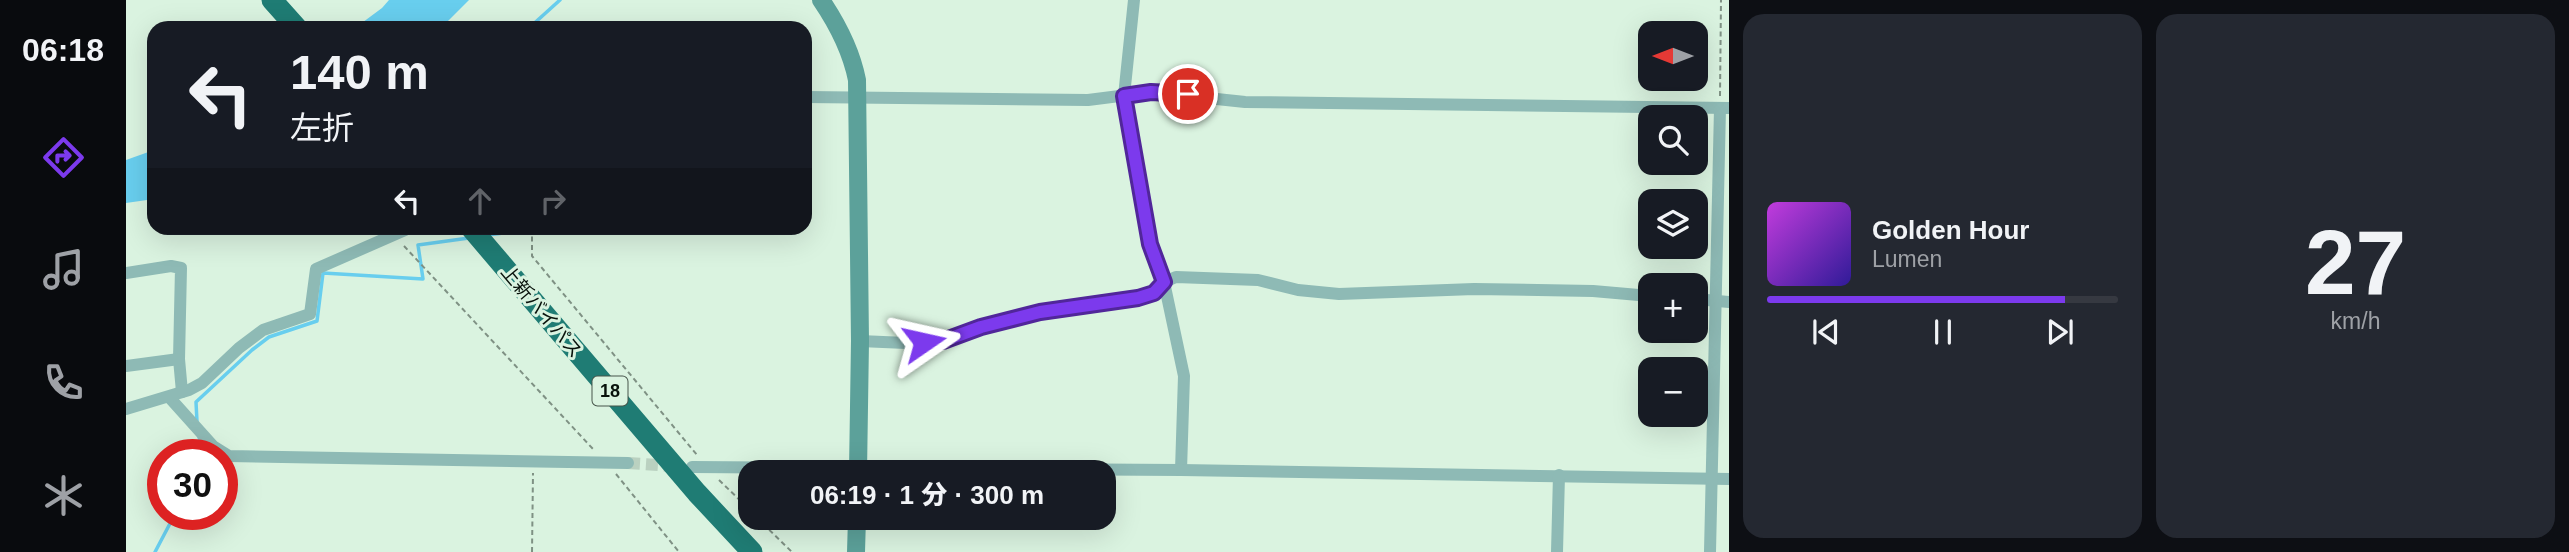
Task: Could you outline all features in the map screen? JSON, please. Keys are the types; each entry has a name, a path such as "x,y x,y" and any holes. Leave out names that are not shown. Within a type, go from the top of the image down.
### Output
{"highway":[{"path":"272,0 291,21"},
{"name":"上新バイパス","path":"477,235 688,483 752,552"}],"street":[{"path":"821,0 836,23 854,64 858,98 858,460"},
{"path":"1134,0 1124,96 1150,244 1164,282 1184,376 1181,470"},
{"path":"812,97 1088,100 1151,92 1245,102 1725,108 1723,302 1710,552"},
{"path":"126,409 169,397 202,383 262,330 310,314 316,269 392,235"},
{"path":"126,273 171,266 181,268 179,359 182,392"},
{"path":"860,341 943,341 981,327 1040,312 1146,296 1154,293 1164,282 1176,277 1258,280 1298,290 1339,294 1474,289 1593,291 1638,295"},
{"path":"126,366 179,359"},
{"path":"169,397 213,446 229,456 628,463"},
{"path":"692,467 738,468"},
{"path":"1116,470 1729,479"},
{"path":"1557,552 1559,475"},
{"path":"856,552 857,530"}],"path":[{"path":"1721,0 1725,108"},
{"path":"402,235 608,464 679,552"},
{"path":"532,235 531,256 706,467 738,498"},
{"path":"532,552 533,463"},
{"path":"769,530 792,552"}],"water":[{"path":"389,0 469,0 448,21 364,21"},
{"path":"147,152 147,200 126,203 126,160"}],"waterway":[{"path":"537,21 560,0"},
{"path":"197,422 196,402 252,350 269,337 317,321 323,273 423,279 418,245 469,238"},
{"path":"155,552 167,530"}],"tunnel":[{"path":"628,463 673,466"}],"route":[{"path":"924,342 943,341 981,327 1040,312 1091,306 1154,293 1164,282 1150,244 1124,96 1151,92 1188,94"}]}
